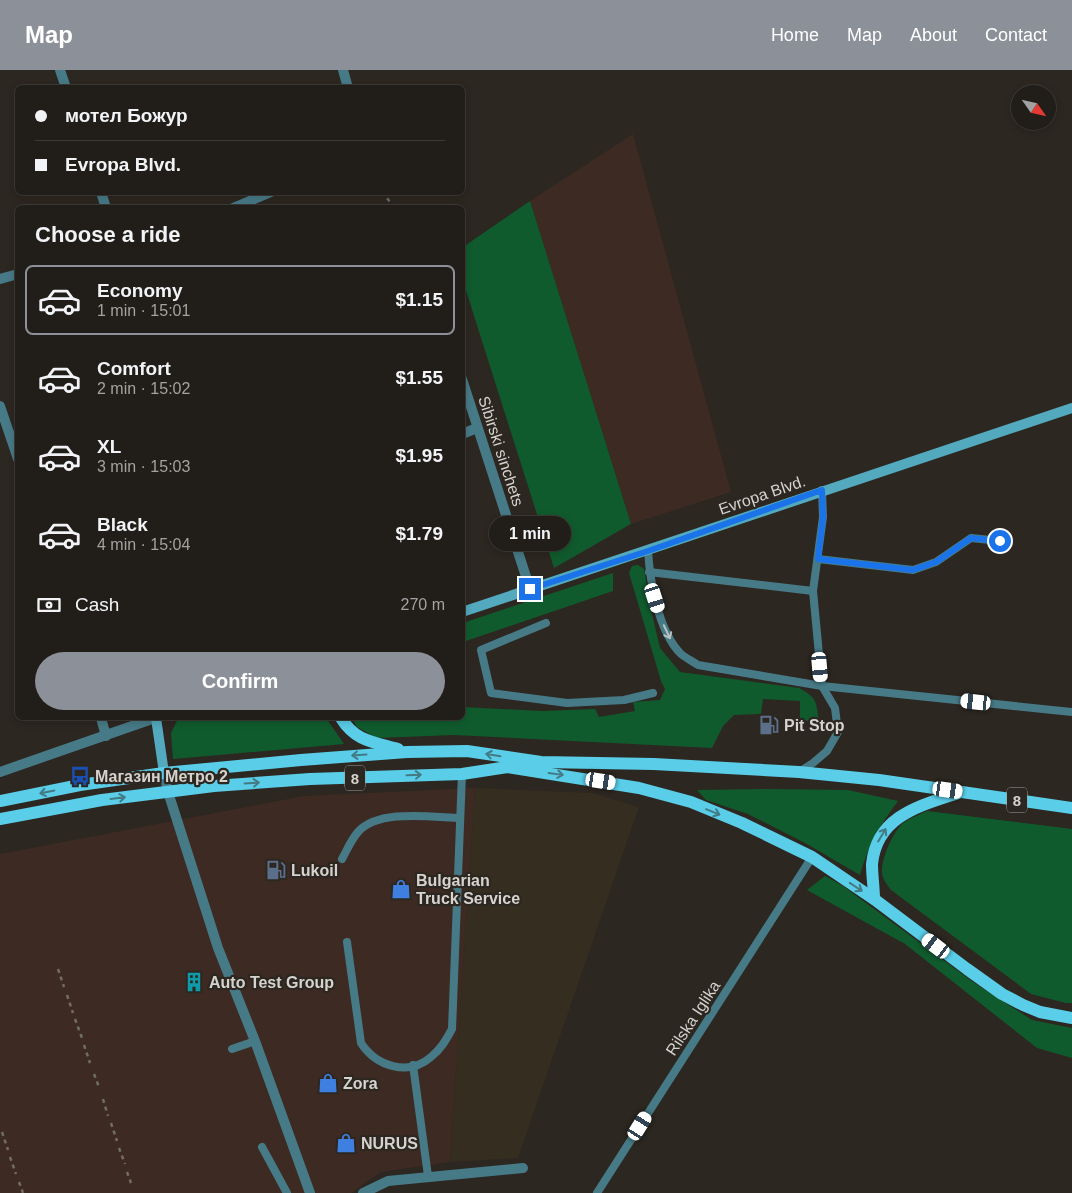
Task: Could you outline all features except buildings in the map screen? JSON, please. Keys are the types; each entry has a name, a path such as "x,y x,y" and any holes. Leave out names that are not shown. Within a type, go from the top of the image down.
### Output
{"main road":[{"path":"342,720 348,729 362,739 407,752"},
{"name":"8","path":"0,801 80,785 164,773 407,752 467,751 541,762 654,764 799,772 879,780 1072,808"},
{"name":"8","path":"0,819 102,800 214,786 310,779 462,774 541,762"},
{"path":"507,767 620,784 691,802 742,824 812,857 874,899 1002,994 1040,1012 1072,1018"},
{"path":"874,899 872,866 874,852 881,836 890,824 904,813 919,806 962,792"}],"street":[{"path":"60,70 65,85"},
{"path":"343,70 347,85"},
{"path":"240,205 264,195"},
{"path":"0,279 15,275"},
{"name":"Sibirski sinchets","path":"465,388 530,589"},
{"path":"0,406 14,435"},
{"name":"Evropa Blvd.","path":"465,611 648,551 822,490 1072,408"},
{"path":"465,433 477,428"},
{"path":"102,720 106,736"},
{"path":"0,772 150,720"},
{"path":"155,720 168,792 218,948 256,1041 310,1193"},
{"path":"363,1193 388,1181 523,1168"}],"lane":[{"path":"799,772 827,751 838,732 835,708 822,686 813,591 823,517 822,490"},
{"path":"818,559 913,570 936,562 971,538 1000,541"},
{"path":"648,551 649,572 661,616 672,641 682,654 698,665 822,686 1072,712"},
{"path":"649,572 813,591"},
{"path":"546,623 482,650 491,693 567,703 624,700 653,693"},
{"path":"346,942 361,1043 367,1052 384,1064 397,1068 422,1064 431,1058 444,1044 452,1029 462,774"},
{"path":"342,859 359,831 375,820 397,817 460,818"},
{"name":"Rilska Iglika","path":"597,1193 812,857"},
{"path":"232,1048 256,1041"},
{"path":"413,1065 428,1176"},
{"path":"262,1147 287,1193"}],"path":[{"path":"384,195 393,205"},
{"path":"58,968 64,987"},
{"path":"67,995 73,1013"},
{"path":"76,1019 82,1038"},
{"path":"84,1045 90,1063"},
{"path":"94,1074 98,1087"},
{"path":"103,1099 108,1116"},
{"path":"111,1124 117,1141"},
{"path":"2,1132 8,1150"},
{"path":"119,1148 125,1164"},
{"path":"10,1157 16,1174"},
{"path":"127,1172 131,1183"},
{"path":"19,1182 23,1193"}],"shaded area":[{"path":"633,134 731,492 631,524 530,201"},
{"path":"475,788 450,1162 381,1172 351,1193 0,1193 0,854 304,796"},
{"path":"475,788 592,793 639,807 518,1158 450,1162"}],"green space":[{"path":"530,201 631,524 554,568 465,287 465,246"},
{"path":"638,565 644,569 660,648 680,672 799,688 810,695 815,701 819,722 800,720 800,701 763,699 761,714 734,715 723,726 712,748 454,735 377,738 357,727 353,720 465,720 465,707 542,711 595,709 599,717 635,711 633,702 660,700 665,689 629,573 632,566"},
{"path":"613,573 613,591 465,641 465,622"},
{"path":"178,720 327,720 344,744 173,759 171,733"},
{"path":"697,790 848,790 898,801 875,836 860,875 805,843 748,814 706,800"},
{"path":"927,811 1072,829 1072,1003 1031,994 891,890 884,880 882,872 884,857 891,840 903,823"},
{"path":"825,876 843,886 973,982 1032,1020 1072,1028 1072,1058 1037,1048 905,944 807,890"}],"place":[{"name":"Pit Stop","path":"769,725"},
{"name":"Магазин Метро 2","path":"80,776"},
{"name":"Lukoil","path":"276,870"},
{"name":"Bulgarian Truck Service","path":"401,889"},
{"name":"Auto Test Group","path":"194,982"},
{"name":"Zora","path":"328,1083"},
{"name":"NURUS","path":"346,1143"}],"route":[{"path":"530,589 648,551 822,490 823,517 818,559 913,570 936,562 971,538 1000,541"}]}
